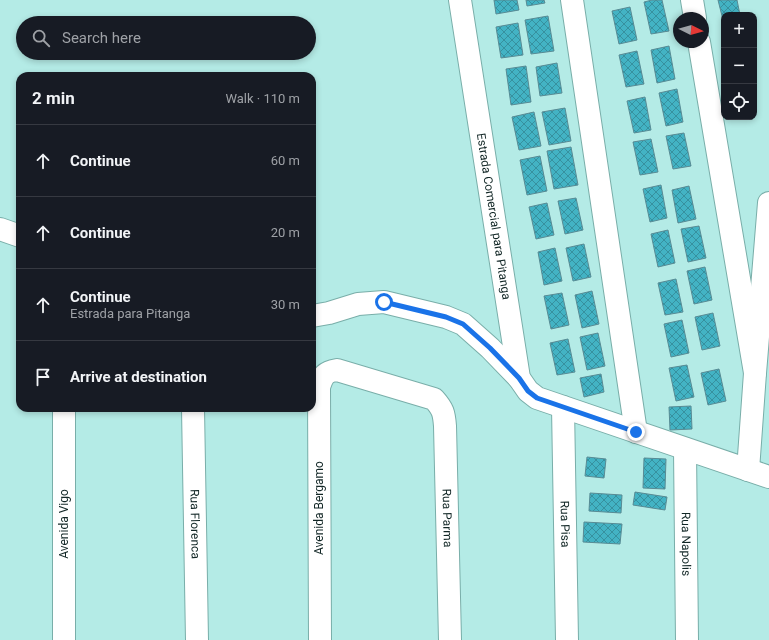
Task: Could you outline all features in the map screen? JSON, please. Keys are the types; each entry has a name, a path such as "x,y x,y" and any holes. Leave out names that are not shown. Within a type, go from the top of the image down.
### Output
{"street":[{"name":"Estrada Comercial para Pitanga","path":"460,0 519,378 528,391 537,398 769,477"},
{"path":"572,0 636,432"},
{"path":"692,0 694,12"},
{"path":"701,48 755,373"},
{"path":"748,470 769,203"},
{"path":"0,229 16,235"},
{"path":"316,315 358,304 384,302 446,317 463,324 490,348 519,378"},
{"name":"Rua Parma","path":"322,377 329,371 338,370 434,399 441,407 444,415 445,426 450,640"},
{"name":"Avenida Bergamo","path":"320,640 319,387 322,377"},
{"name":"Rua Pisa","path":"563,407 567,640"},
{"name":"Avenida Vigo","path":"64,412 64,640"},
{"name":"Rua Florenca","path":"193,412 197,640"},
{"name":"Rua Napolis","path":"685,449 687,640"}],"building":[{"path":"494,0 517,0 519,10 496,14"},
{"path":"526,0 544,0 545,3 527,6"},
{"path":"662,0 669,31 651,34 644,2"},
{"path":"718,0 737,0 739,12 721,12"},
{"path":"630,7 637,40 619,44 612,11"},
{"path":"548,16 554,51 531,54 525,20"},
{"path":"518,23 523,55 501,58 496,27"},
{"path":"669,46 675,79 657,83 651,50"},
{"path":"637,51 644,84 626,87 619,55"},
{"path":"557,63 562,93 540,96 536,67"},
{"path":"526,66 531,102 511,105 506,69"},
{"path":"677,89 683,122 666,126 659,93"},
{"path":"645,97 651,130 634,133 627,101"},
{"path":"565,108 571,141 549,145 542,112"},
{"path":"534,112 541,146 519,150 512,117"},
{"path":"684,133 691,166 673,169 666,136"},
{"path":"651,139 658,172 640,175 633,142"},
{"path":"571,147 578,185 554,189 547,151"},
{"path":"540,156 547,191 527,195 520,160"},
{"path":"661,185 667,218 650,222 643,189"},
{"path":"689,186 696,219 678,223 672,190"},
{"path":"576,198 583,230 565,234 558,201"},
{"path":"547,203 554,235 536,239 529,207"},
{"path":"699,226 706,258 688,262 681,229"},
{"path":"668,230 675,263 658,267 651,234"},
{"path":"584,244 591,277 573,281 566,248"},
{"path":"555,248 562,281 544,285 538,252"},
{"path":"705,267 712,300 694,304 687,271"},
{"path":"676,279 683,312 665,315 658,283"},
{"path":"592,291 599,324 582,328 575,295"},
{"path":"562,293 569,325 551,329 544,296"},
{"path":"713,313 720,346 702,350 695,317"},
{"path":"682,320 689,353 671,357 664,324"},
{"path":"598,333 605,366 587,370 580,337"},
{"path":"568,339 575,372 557,375 550,343"},
{"path":"687,365 694,397 676,401 669,368"},
{"path":"719,369 726,401 708,405 701,373"},
{"path":"601,374 604,392 584,397 580,378"},
{"path":"691,406 692,429 670,430 669,407"},
{"path":"587,457 606,459 604,478 585,476"},
{"path":"644,458 666,459 665,489 643,488"},
{"path":"635,492 667,497 665,510 633,505"},
{"path":"590,493 622,495 621,513 589,511"},
{"path":"584,522 622,524 620,544 583,542"}],"route":[{"path":"384,302 446,317 463,324 490,348 519,378 528,391 537,398 636,432"}]}
